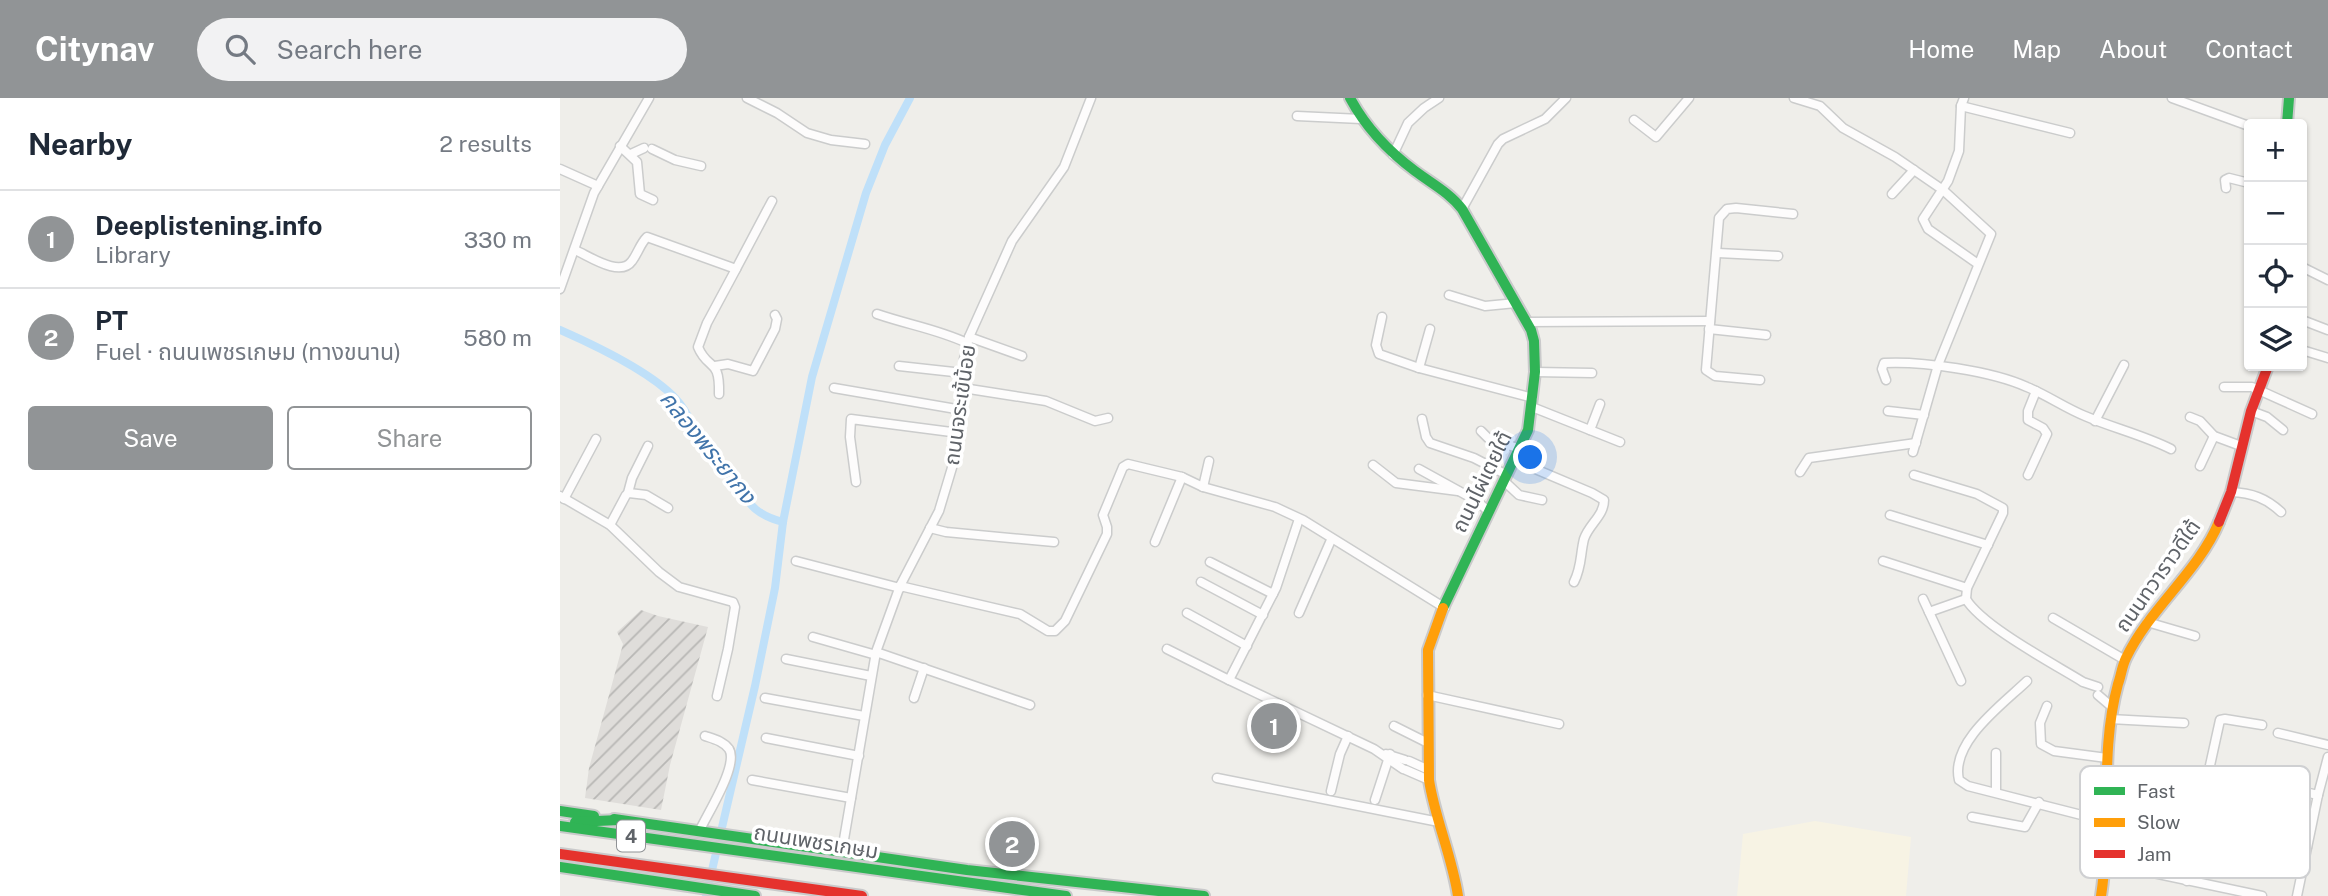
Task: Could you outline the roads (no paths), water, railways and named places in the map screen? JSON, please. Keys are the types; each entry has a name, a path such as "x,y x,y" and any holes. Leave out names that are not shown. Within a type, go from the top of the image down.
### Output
{"main road":[{"name":"ถนนไผ่เตยใต้","path":"1350,98 1361,119 1393,155 1455,200 1462,209 1526,321 1534,341 1535,372 1528,430 1436,623 1428,650 1429,775 1439,821 1453,865 1458,896"},
{"path":"2286,99 2287,119"},
{"name":"ถนนทวาราวดีใต้","path":"2107,766 2110,719 2125,660 2147,622 2212,539 2231,492 2251,411 2266,371"},
{"name":"4","path":"560,811 979,871 1204,896"},
{"path":"560,825 619,820"},
{"name":"ถนนเพชรเกษม","path":"560,825 1066,896"},
{"name":"4","path":"560,853 862,896"},
{"name":"4","path":"560,867 755,896"},
{"name":"ถนนทวาราวดีใต้","path":"2101,896 2104,878"}],"street":[{"path":"560,289 589,204 649,98"},
{"path":"747,98 777,113 807,133 831,140 865,144"},
{"name":"ถนนจระเข้น้อย","path":"842,850 876,653 900,587 944,497 960,433 963,373 968,340 1012,241 1064,167 1091,98"},
{"path":"1393,155 1408,123 1438,98"},
{"path":"1462,209 1498,144 1545,119 1566,98"},
{"path":"1634,120 1656,137 1689,98"},
{"path":"1794,98 1820,106 1843,128 1895,157 1943,190 1990,231 1992,236 1978,264 1938,365 1914,448 1809,458 1800,472"},
{"path":"2172,98 2188,101 2244,124"},
{"path":"1978,264 1928,229 1924,223 1925,214 1943,190 1959,151 1962,102 2070,134"},
{"path":"1297,116 1361,119"},
{"path":"620,146 631,154 640,171 640,194 653,200"},
{"path":"631,154 648,148 675,160 701,166"},
{"path":"560,169 598,186"},
{"path":"1892,194 1914,170"},
{"path":"2226,188 2225,180 2229,178 2245,182"},
{"path":"719,394 720,378 715,366 701,354 699,341 772,201"},
{"path":"1760,380 1710,374 1706,370 1719,218 1727,209 1736,208 1793,214"},
{"path":"575,250 622,268 632,262 647,237 736,269"},
{"path":"1718,253 1778,256"},
{"path":"2307,270 2328,280"},
{"path":"1448,295 1485,306 1516,303"},
{"path":"877,314 1022,356"},
{"path":"715,366 728,364 753,371 775,329 775,315"},
{"path":"1382,317 1376,338 1376,351 1419,368 1532,402 1620,442"},
{"path":"1526,321 1709,325 1766,335"},
{"path":"2307,322 2328,330"},
{"path":"1419,368 1430,329"},
{"path":"2307,352 2328,358"},
{"path":"1886,380 1882,369 1884,363 1938,365 2005,379 2036,391 2095,421 2153,440 2171,449"},
{"path":"2095,421 2123,365"},
{"path":"899,366 963,373"},
{"path":"1535,372 1592,373"},
{"path":"2224,387 2249,387 2259,390 2312,414"},
{"path":"834,388 962,410"},
{"path":"963,388 1046,401 1095,421 1108,418"},
{"path":"2028,475 2047,434 2043,428 2028,420 2028,411 2036,391"},
{"path":"1590,430 1600,404"},
{"path":"1888,411 1924,415"},
{"path":"2251,411 2267,417 2283,430"},
{"path":"2190,417 2200,421 2214,436 2241,446"},
{"path":"856,482 850,437 851,419 960,433"},
{"path":"1422,419 1430,443 1474,458 1506,478 1519,495 1542,500"},
{"path":"1481,431 1488,438 1520,449"},
{"path":"2200,466 2214,436"},
{"path":"596,439 562,498 610,524 659,572 679,587 733,602 729,649 717,696"},
{"path":"610,524 628,494 632,478 648,446"},
{"path":"1514,460 1592,492 1604,500 1602,512 1591,523 1584,540 1581,565 1574,583"},
{"path":"1203,487 1209,461"},
{"path":"796,561 1020,614 1048,631 1055,631 1065,621 1107,534 1103,515 1125,465 1182,477 1203,487 1253,500 1299,519 1445,608"},
{"path":"1373,465 1396,483 1458,491"},
{"path":"1419,469 1483,505 1488,511"},
{"path":"1913,475 1978,494 2003,508 1967,587 1966,599 1975,612 1991,625 2113,702"},
{"path":"1156,542 1182,477"},
{"path":"2231,492 2268,500 2281,512"},
{"path":"628,494 646,495 668,508"},
{"path":"1890,515 1988,545"},
{"path":"1230,680 1273,594 1299,519"},
{"path":"930,528 946,532 1054,542"},
{"path":"1299,613 1331,540"},
{"path":"1883,561 1967,587"},
{"path":"1210,562 1273,594"},
{"path":"1201,582 1263,615"},
{"path":"1923,599 1961,681"},
{"path":"1928,612 1966,599"},
{"path":"1187,613 1247,646"},
{"path":"2053,618 2125,660"},
{"path":"2147,622 2195,636"},
{"path":"813,637 924,668 1030,705"},
{"path":"1167,649 1429,775"},
{"path":"786,659 871,676"},
{"path":"914,698 924,668"},
{"path":"2027,681 1971,734 1957,775 1962,783 2080,814"},
{"path":"1427,695 1559,724"},
{"path":"765,698 864,716"},
{"path":"2047,706 2040,723 2041,744 2054,751 2107,758"},
{"path":"2110,719 2184,723"},
{"path":"2210,766 2220,720 2262,725"},
{"path":"1394,726 1428,743"},
{"path":"2278,733 2328,745"},
{"path":"702,831 707,812 715,803 731,758 723,743 705,736"},
{"path":"1331,791 1340,754 1348,736"},
{"path":"766,738 859,756"},
{"path":"1996,753 1996,792"},
{"path":"1375,800 1387,756"},
{"path":"2310,833 2328,757"},
{"path":"1217,778 1439,821"},
{"path":"752,780 851,798"},
{"path":"2310,793 2318,795"},
{"path":"1972,817 2025,827 2039,802"},
{"path":"2177,878 2262,896"},
{"path":"2297,896 2301,878"}],"waterway":[{"path":"706,896 755,686 775,588 783,522 812,377 866,193 885,145 910,98"},
{"name":"คลองพระยากง","path":"560,330 621,360 665,389 680,403 704,445 750,504 763,514 783,522"}],"place":[{"name":"Deeplistening.info","path":"1274,726"},
{"name":"PT","path":"1012,844"}]}
